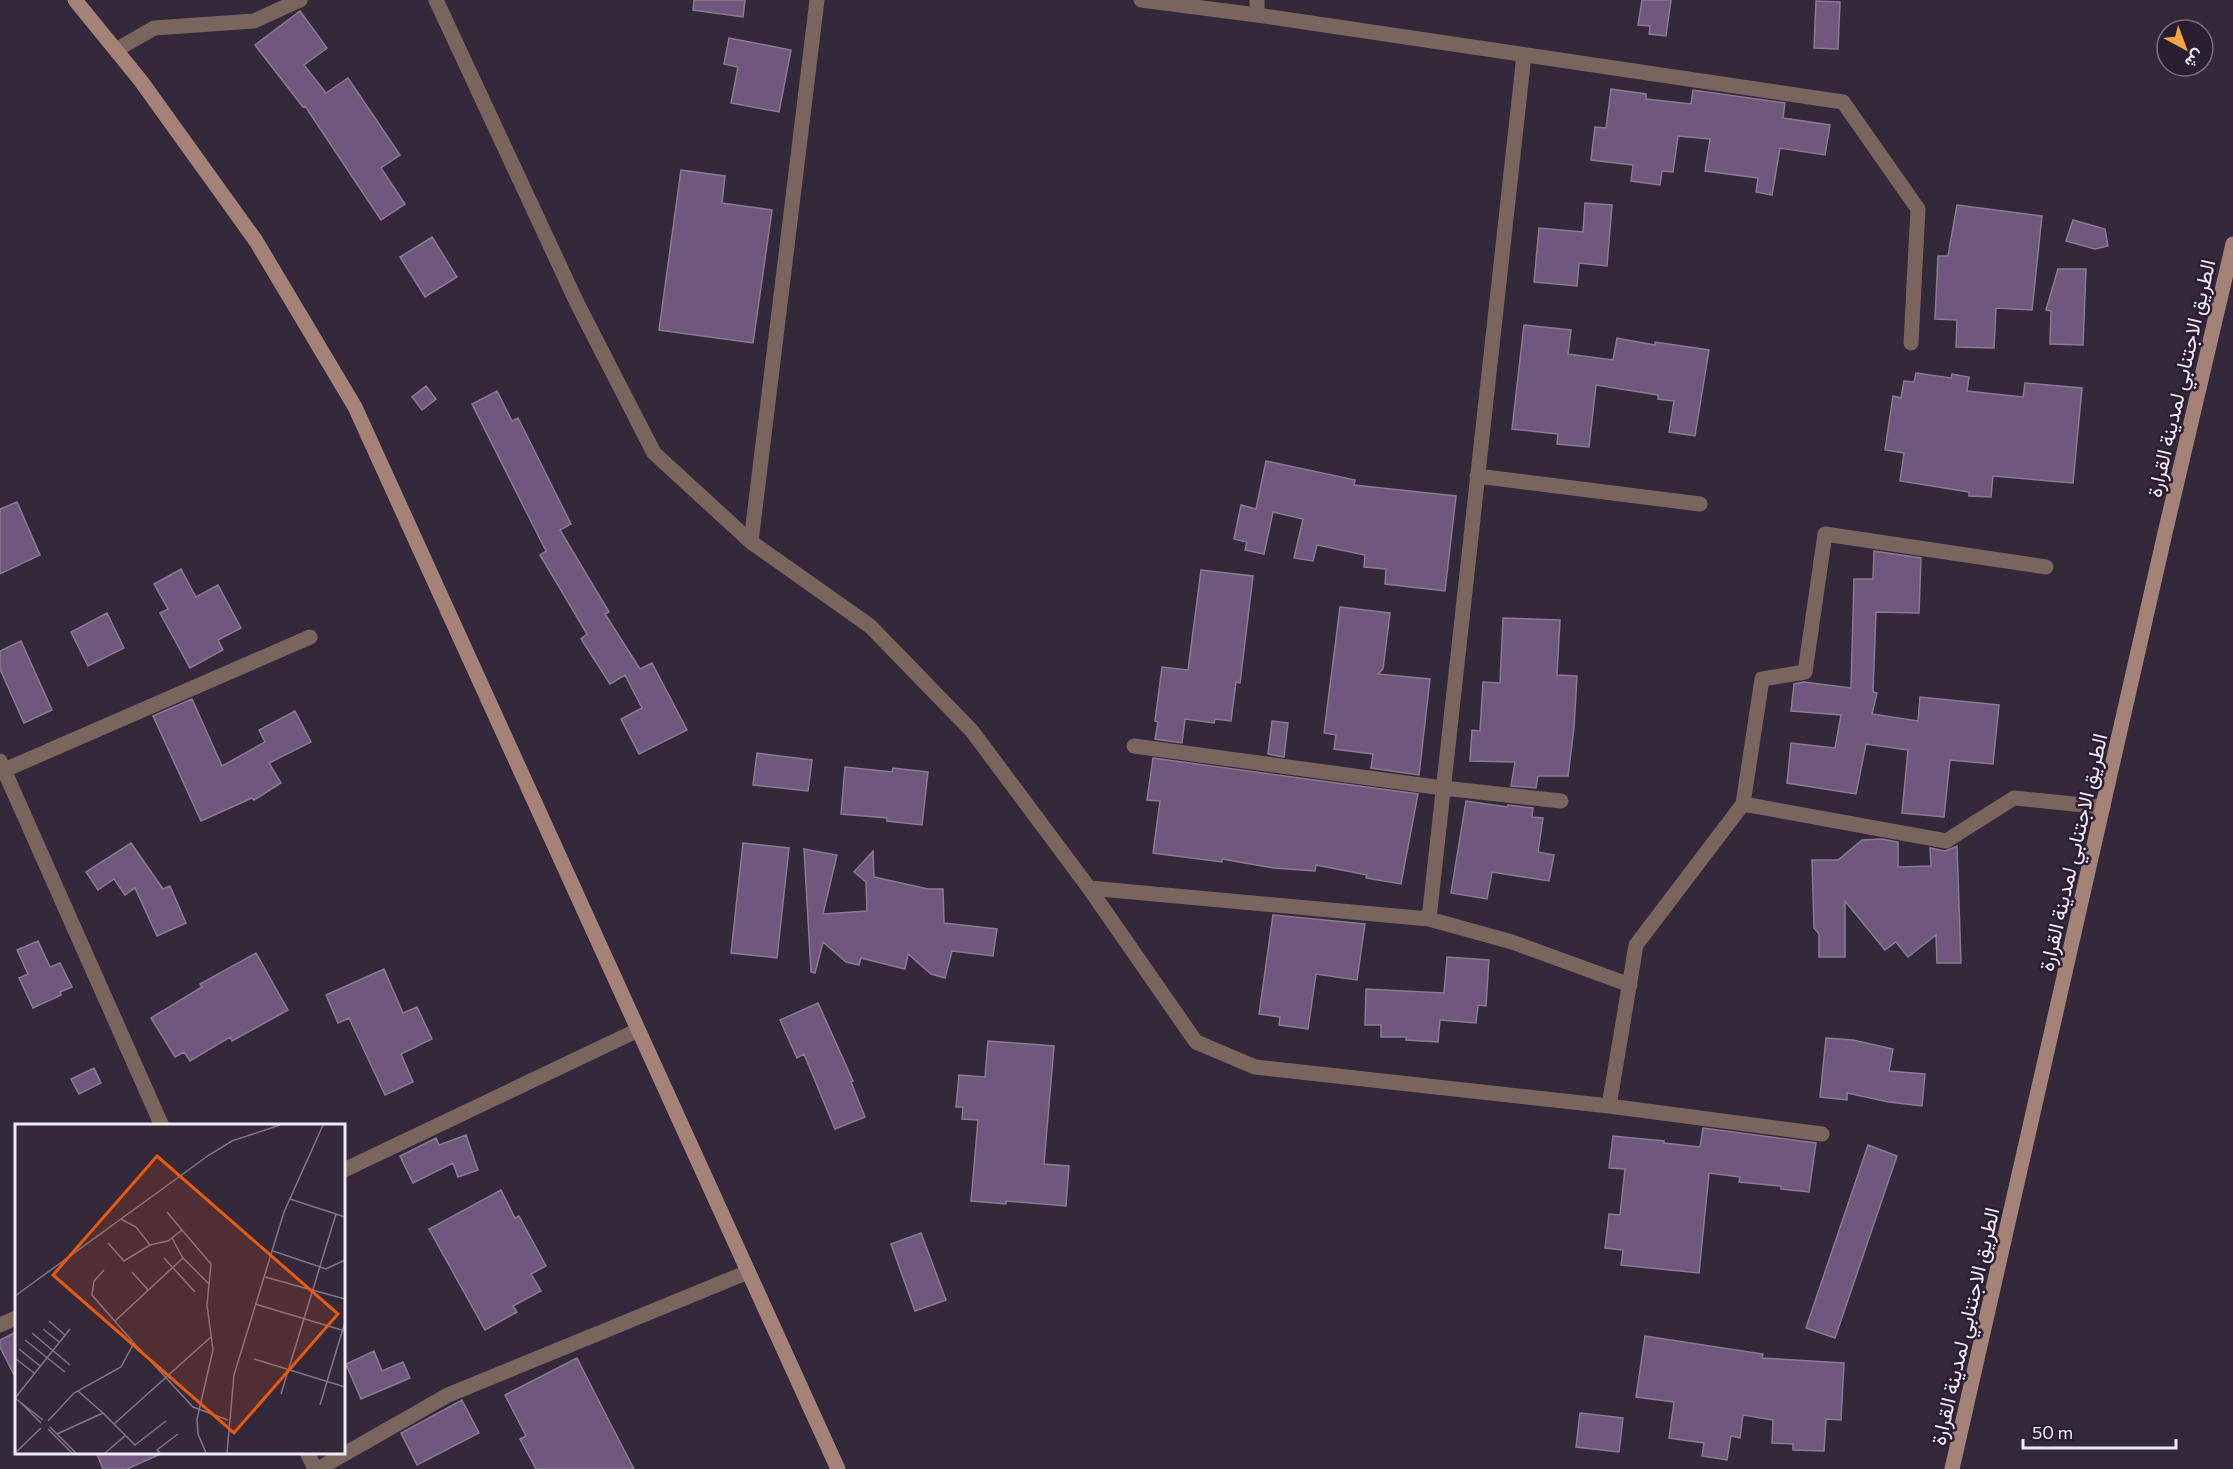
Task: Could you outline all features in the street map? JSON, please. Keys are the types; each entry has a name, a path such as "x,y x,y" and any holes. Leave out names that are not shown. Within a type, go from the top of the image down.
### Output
{"main road":[{"path":"75,0 141,81 256,241 355,407 838,1469"},
{"name":"الطريق الاجتنابي لمدينة القرارة","path":"1952,1469 2233,244"}],"street":[{"path":"116,50 154,28 254,21 300,0"},
{"path":"436,0 577,303 654,453 751,542 870,626 972,731 1089,888 1196,1042 1255,1067 1609,1106 1822,1134"},
{"path":"751,542 818,0"},
{"path":"1141,0 1257,8 1524,55 1843,102 1918,209 1911,344"},
{"path":"1429,919 1524,55"},
{"path":"1477,476 1700,504"},
{"path":"1609,1106 1636,945 1743,804 1762,679 1805,672 1825,534 2046,567"},
{"path":"162,1124 1,768 310,637"},
{"path":"1134,746 1443,788 1561,801"},
{"path":"1743,804 1946,841 2014,798 2103,807"},
{"path":"1089,888 1429,919 1512,942 1630,985"},
{"path":"345,1170 638,1030"},
{"path":"345,1453 448,1395 748,1272"},
{"path":"0,1325 15,1318"},
{"path":"308,1454 316,1469 343,1454"}],"building":[{"path":"694,0 745,0 743,17 693,10"},
{"path":"1642,0 1671,0 1666,36 1649,34 1650,26 1638,25"},
{"path":"1816,1 1840,2 1838,49 1814,48"},
{"path":"300,11 327,48 304,65 326,93 348,78 400,155 381,168 405,204 381,220 305,106 303,107 255,45"},
{"path":"729,38 791,50 779,112 731,103 738,67 724,64"},
{"path":"1611,89 1646,94 1646,99 1691,104 1693,90 1785,103 1783,118 1830,125 1825,155 1780,148 1772,195 1756,192 1758,178 1705,171 1710,139 1678,136 1673,172 1662,171 1660,185 1631,181 1633,165 1591,160 1595,127 1606,128"},
{"path":"681,170 725,176 722,203 772,210 753,343 659,330"},
{"path":"1585,203 1612,205 1607,266 1579,263 1577,286 1534,282 1539,228 1583,232"},
{"path":"1957,205 2042,216 2032,310 1996,308 1994,348 1956,347 1957,320 1935,319 1938,256 1948,256"},
{"path":"2073,220 2105,229 2108,246 2095,249 2066,241"},
{"path":"432,237 457,277 425,297 400,257"},
{"path":"2058,269 2086,269 2083,345 2050,344 2051,311 2046,310"},
{"path":"1524,325 1571,330 1568,354 1613,360 1617,338 1655,345 1655,342 1709,350 1695,436 1669,432 1674,401 1658,399 1658,395 1596,385 1589,447 1557,444 1558,434 1512,429"},
{"path":"1916,373 1951,378 1952,374 1969,377 1967,391 2023,397 2025,383 2082,388 2073,483 1993,476 1991,497 1969,496 1969,492 1900,481 1904,453 1885,450 1893,396 1901,398 1904,381 1914,382"},
{"path":"426,386 436,399 422,410 412,397"},
{"path":"497,391 512,421 518,418 571,524 560,530 609,612 605,614 640,669 652,663 687,730 639,754 621,719 642,708 625,675 610,684 581,639 587,634 540,555 546,551 472,404"},
{"path":"1266,461 1355,480 1354,485 1456,496 1445,591 1385,584 1386,569 1364,567 1365,555 1317,545 1313,561 1294,558 1303,519 1273,512 1264,554 1245,550 1247,542 1234,539 1241,505 1256,509"},
{"path":"17,502 40,555 0,574 0,509"},
{"path":"1874,551 1921,558 1919,613 1876,612 1873,692 1877,693 1872,714 1918,721 1920,697 1999,705 1993,764 1950,760 1944,817 1902,813 1908,750 1866,744 1856,794 1787,783 1791,743 1835,748 1841,715 1791,711 1794,684 1804,682 1851,688 1854,579 1873,579"},
{"path":"181,569 196,597 218,585 241,628 218,640 223,650 190,668 160,613 168,609 154,584"},
{"path":"1201,570 1253,576 1240,683 1236,682 1231,721 1215,719 1214,723 1185,719 1182,743 1155,739 1162,667 1188,670"},
{"path":"1340,607 1390,613 1383,669 1378,674 1430,679 1419,775 1371,768 1373,754 1334,749 1336,735 1324,733"},
{"path":"107,613 124,648 88,666 71,632"},
{"path":"1503,618 1560,620 1557,675 1577,676 1568,776 1538,776 1536,788 1511,786 1515,762 1470,761 1472,730 1480,731 1483,682 1500,683"},
{"path":"21,641 52,710 24,723 0,669 0,651"},
{"path":"192,699 222,766 265,742 259,730 295,711 311,742 269,763 281,783 254,800 252,798 201,821 153,716"},
{"path":"1272,721 1288,723 1284,757 1268,754"},
{"path":"757,753 812,760 808,791 753,785"},
{"path":"1153,758 1418,794 1401,884 1316,865 1315,871 1274,868 1222,859 1222,862 1153,853 1160,801 1147,800"},
{"path":"845,767 892,772 893,768 928,772 922,825 887,821 887,818 841,814"},
{"path":"1466,801 1533,808 1532,817 1543,818 1538,852 1554,855 1549,881 1492,872 1487,899 1451,893"},
{"path":"1882,839 1898,842 1898,867 1931,866 1930,848 1945,851 1957,846 1961,963 1937,963 1936,935 1908,957 1896,942 1885,950 1845,901 1845,957 1819,957 1819,934 1814,928 1812,860 1838,860 1862,840"},
{"path":"131,843 163,889 170,886 186,923 157,936 135,888 125,895 114,879 98,890 86,872"},
{"path":"743,843 789,848 777,958 731,953"},
{"path":"804,849 837,855 823,914 867,911 866,882 854,872 873,851 874,877 928,889 943,889 944,923 997,929 993,956 952,951 945,978 931,974 908,954 905,969 861,958 859,965 846,962 823,942 815,973 811,972"},
{"path":"1273,915 1365,924 1357,980 1316,974 1308,1029 1279,1025 1280,1017 1259,1014"},
{"path":"38,941 50,967 60,963 72,987 60,992 61,995 33,1008 19,978 28,974 17,950"},
{"path":"256,953 288,1010 232,1041 230,1037 190,1061 184,1052 175,1057 151,1018 202,987 200,984"},
{"path":"1447,957 1489,960 1486,1006 1478,1005 1476,1023 1440,1020 1438,1042 1406,1040 1406,1037 1381,1037 1381,1025 1365,1025 1366,989 1444,993"},
{"path":"384,969 403,1013 417,1007 432,1039 401,1054 413,1082 385,1095 349,1018 338,1023 326,995"},
{"path":"818,1003 853,1081 851,1082 865,1117 835,1129 804,1054 797,1058 780,1020"},
{"path":"1826,1038 1853,1040 1893,1049 1889,1071 1925,1074 1922,1106 1847,1093 1847,1100 1820,1097"},
{"path":"988,1041 1054,1046 1044,1164 1069,1166 1066,1206 1006,1201 1006,1204 971,1201 978,1120 962,1119 963,1107 956,1107 959,1075 985,1077"},
{"path":"94,1068 101,1083 79,1094 71,1079"},
{"path":"1703,1128 1816,1143 1809,1192 1781,1189 1781,1186 1739,1182 1740,1177 1709,1173 1699,1273 1621,1265 1623,1250 1605,1248 1609,1214 1620,1215 1625,1169 1609,1168 1613,1136 1700,1147"},
{"path":"466,1135 478,1170 458,1177 453,1163 413,1183 400,1156 436,1138 439,1145"},
{"path":"1868,1145 1897,1156 1835,1338 1806,1328"},
{"path":"501,1190 515,1218 519,1216 546,1266 531,1274 541,1291 513,1306 517,1312 485,1330 429,1229"},
{"path":"921,1233 946,1300 915,1311 891,1244"},
{"path":"15,1332 15,1377 0,1347 0,1340"},
{"path":"1645,1336 1763,1354 1762,1358 1844,1363 1841,1420 1826,1419 1824,1451 1793,1450 1793,1444 1772,1443 1773,1420 1743,1415 1740,1438 1731,1436 1727,1460 1702,1456 1704,1443 1669,1438 1674,1402 1636,1397"},
{"path":"374,1351 382,1371 403,1362 410,1378 361,1399 346,1364"},
{"path":"577,1358 634,1469 536,1469 520,1439 526,1436 505,1395"},
{"path":"462,1400 479,1433 417,1465 401,1433"},
{"path":"1580,1413 1623,1418 1619,1452 1576,1447"},
{"path":"97,1454 161,1454 127,1469 103,1469"}]}
